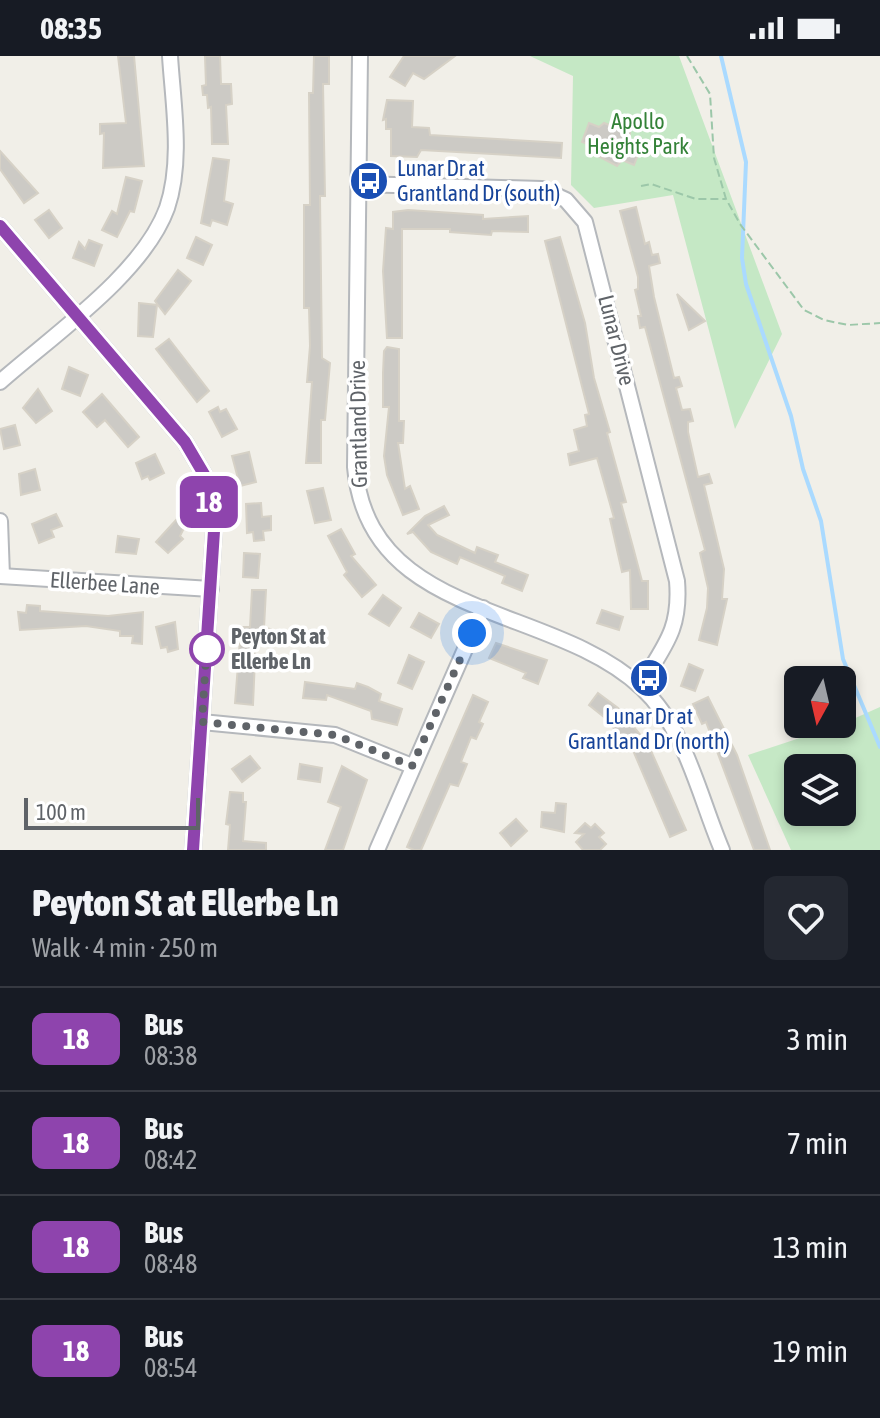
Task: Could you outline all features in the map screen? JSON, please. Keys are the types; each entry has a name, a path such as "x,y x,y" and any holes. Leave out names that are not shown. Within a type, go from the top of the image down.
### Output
{"street":[{"path":"0,382 123,275 144,250 167,207 175,165 170,56"},
{"name":"Grantland Drive","path":"360,56 357,491 369,523 389,552 419,579 578,648 640,686 668,722 685,753 722,850"},
{"name":"Lunar Drive","path":"358,184 542,189 566,200 585,222 677,581 676,624 666,649 640,686"},
{"path":"0,226 185,442 205,476 214,531 193,850"},
{"path":"0,521 1,576"},
{"name":"Ellerbee Lane","path":"1,576 211,589"},
{"path":"377,850 483,608"},
{"path":"202,722 335,735 412,766"}],"path":[{"path":"687,56 710,94 714,158 726,199 740,224 804,310 824,320 848,325 880,323"},
{"path":"641,186 651,184 696,199 726,199"}],"green space":[{"name":"Apollo Heights Park","path":"530,56 679,56 782,334 735,429 673,195 594,208 571,185 573,76"},
{"path":"880,707 880,850 791,850 748,755 800,738 856,738 856,718"}],"building":[{"path":"118,56 134,56 144,166 103,168 104,133 100,134 100,124 126,123"},
{"path":"205,56 220,56 221,84 231,84 232,104 226,105 228,144 212,144 211,107 208,108 207,95 203,95 202,86 206,85"},
{"path":"314,56 329,56 329,84 323,84 325,196 320,196 322,358 330,363 325,420 321,420 321,463 306,463 312,382 307,382 310,346 309,308 304,308 304,205 310,205 309,93 313,93"},
{"path":"404,56 455,56 424,79 413,73 405,86 390,77"},
{"path":"387,100 413,101 412,127 429,128 430,135 562,143 561,158 421,150 417,157 391,156 391,129 386,129 386,119 383,120"},
{"path":"589,123 599,127 604,123 630,133 629,142 641,147 634,165 622,160 617,166 590,152 590,145 582,142"},
{"path":"0,151 38,193 24,203 0,169"},
{"path":"213,158 229,160 224,201 233,204 227,225 212,220 210,226 201,223"},
{"path":"126,177 142,181 134,212 130,211 117,237 102,230 112,211 117,214"},
{"path":"636,207 645,244 649,242 652,255 658,254 660,263 649,266 654,297 674,378 679,377 682,386 676,388 682,410 690,409 693,421 688,422 688,432 698,477 709,474 712,483 704,485 724,569 722,599 727,599 717,645 699,640 707,608 708,588 700,553 705,550 645,327 640,328 638,316 641,316 635,290 638,289 638,277 620,211"},
{"path":"49,210 62,228 49,238 35,220"},
{"path":"408,210 483,215 483,219 528,216 528,232 492,231 491,235 450,232 450,229 402,229 402,338 387,338 383,271 386,228 393,229 393,212"},
{"path":"196,237 212,245 203,265 187,258"},
{"path":"560,237 585,323 594,378 610,432 607,433 626,502 621,503 642,581 648,581 648,609 631,609 630,570 622,572 610,519 614,518 597,458 570,465 568,454 579,451 574,430 587,426 585,415 589,414 545,241"},
{"path":"89,240 102,245 94,266 73,258 79,242 85,249"},
{"path":"178,270 191,281 165,314 155,301"},
{"path":"677,294 705,321 689,330"},
{"path":"139,303 157,305 153,337 138,336"},
{"path":"169,339 209,391 197,402 156,349"},
{"path":"387,347 399,349 399,421 404,421 403,443 398,443 405,489 410,486 419,509 403,515 387,475 384,456 389,407 383,407 384,351"},
{"path":"69,367 88,375 80,396 62,389"},
{"path":"38,389 52,411 36,423 23,408"},
{"path":"102,394 139,437 128,447 105,420 97,427 83,412"},
{"path":"218,407 220,412 226,409 237,429 222,437 209,412"},
{"path":"15,425 20,445 4,449 0,429"},
{"path":"249,452 256,482 240,486 232,456"},
{"path":"155,454 164,473 150,480 148,476 142,479 136,463"},
{"path":"35,469 40,490 21,495 19,474"},
{"path":"323,488 331,520 315,523 307,491"},
{"path":"261,503 262,517 271,516 271,530 263,531 264,540 254,541 253,532 247,533 246,504"},
{"path":"444,506 449,515 428,525 437,535 475,553 477,547 498,555 495,562 528,575 522,591 502,583 505,576 460,557 457,564 431,552 413,532 407,534 425,516"},
{"path":"56,514 62,526 51,530 54,537 39,543 32,524"},
{"path":"177,519 185,526 180,536 183,539 168,553 156,542"},
{"path":"341,529 355,554 351,556 376,585 362,597 344,575 347,572 328,536"},
{"path":"118,536 139,539 136,554 116,552"},
{"path":"244,553 260,554 258,578 243,577"},
{"path":"252,590 266,590 264,628 271,629 270,638 256,636 253,705 235,703 241,627 250,627"},
{"path":"383,595 401,608 389,626 369,614"},
{"path":"27,605 40,606 40,611 108,616 143,612 142,644 132,643 133,636 120,636 120,631 86,626 20,630 18,612 26,613"},
{"path":"602,610 623,617 619,630 597,623"},
{"path":"419,613 439,624 431,638 411,627"},
{"path":"175,622 178,649 168,652 167,647 161,648 156,627"},
{"path":"496,643 547,660 538,684 523,678 526,673 489,658"},
{"path":"409,655 424,662 412,689 398,683"},
{"path":"689,664 703,670 695,691 681,686"},
{"path":"305,682 355,689 357,683 368,687 381,694 379,701 402,709 397,725 372,719 371,711 327,695 326,700 303,698"},
{"path":"598,693 618,708 648,744 686,830 670,837 629,741 626,744 614,725 589,705"},
{"path":"473,695 488,702 479,722 483,724 476,739 471,737 461,762 467,764 458,786 450,784 421,850 414,850 407,847"},
{"path":"708,697 737,755 770,850 754,850 706,722 702,724 693,704"},
{"path":"250,756 260,768 242,782 232,769"},
{"path":"300,764 322,768 320,782 298,779"},
{"path":"342,766 367,780 343,850 325,850 341,807 328,802"},
{"path":"230,792 243,793 243,802 246,802 243,841 266,843 266,850 228,850 230,825 226,824"},
{"path":"556,803 566,804 564,832 541,827 542,812 555,813"},
{"path":"516,819 527,831 511,846 500,833"},
{"path":"585,823 591,828 595,824 604,833 599,837 606,844 600,850 583,850 576,842 584,834 575,833"}],"waterway":[{"path":"721,56 746,162 742,258 746,284 791,416 803,469 821,521 843,659 880,747"}],"bus line":[{"name":"18","path":"0,226 185,442 205,476 214,531 193,850"}],"place":[{"name":"Lunar Dr at Grantland Dr (south)","path":"369,181"},
{"name":"Peyton St at Ellerbe Ln","path":"207,649"},
{"name":"Lunar Dr at Grantland Dr (north)","path":"649,678"}],"route":[{"path":"207,649 207,643 202,722 335,735 412,766 472,633"}]}
